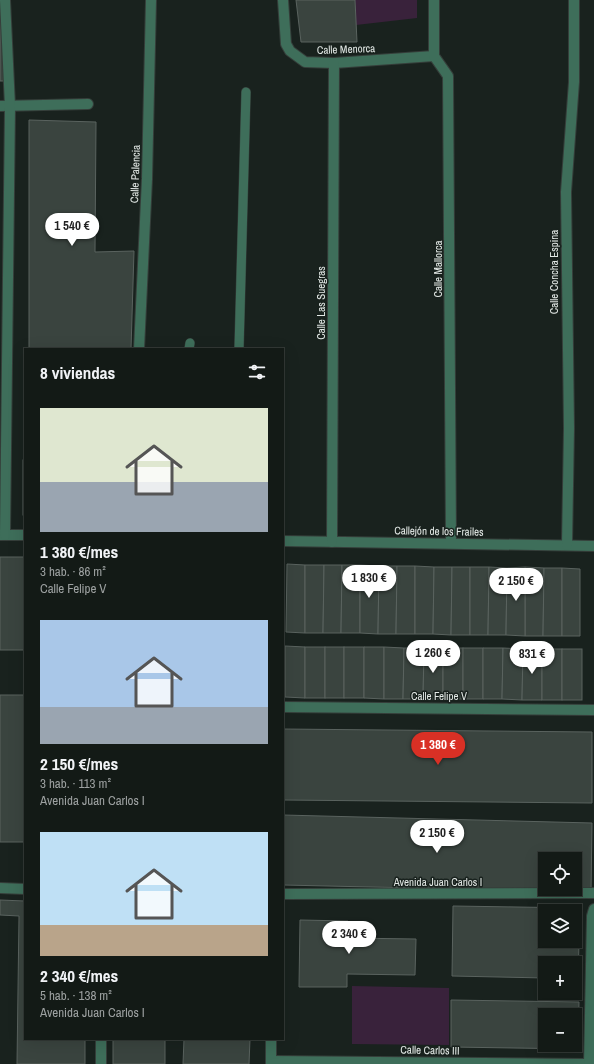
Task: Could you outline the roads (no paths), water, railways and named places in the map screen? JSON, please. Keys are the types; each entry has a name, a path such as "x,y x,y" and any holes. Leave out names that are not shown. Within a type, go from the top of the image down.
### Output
{"street":[{"path":"5,0 2,535 24,535"},
{"name":"Calle Palencia","path":"139,348 147,179 151,0"},
{"name":"Calle Menorca","path":"283,0 286,44 297,58 305,62 334,63 434,56"},
{"path":"434,0 434,56"},
{"name":"Calle Concha Espina","path":"567,545 569,428 566,192 574,82 574,0"},
{"name":"Calle Mallorca","path":"434,56 448,76 451,543"},
{"name":"Calle Las Suegras","path":"332,542 334,63"},
{"path":"5,106 88,104"},
{"name":"Callejón de los Frailes","path":"284,541 594,546"},
{"name":"Calle Felipe V","path":"284,707 594,710"},
{"path":"0,888 24,889"},
{"name":"Avenida Juan Carlos I","path":"284,894 594,893"},
{"path":"589,1064 592,916 594,909"},
{"path":"101,1040 101,1064"},
{"path":"271,1040 271,1062"},
{"name":"Calle Carlos III","path":"271,1062 589,1064"}],"lane":[{"path":"239,348 246,92"}]}
